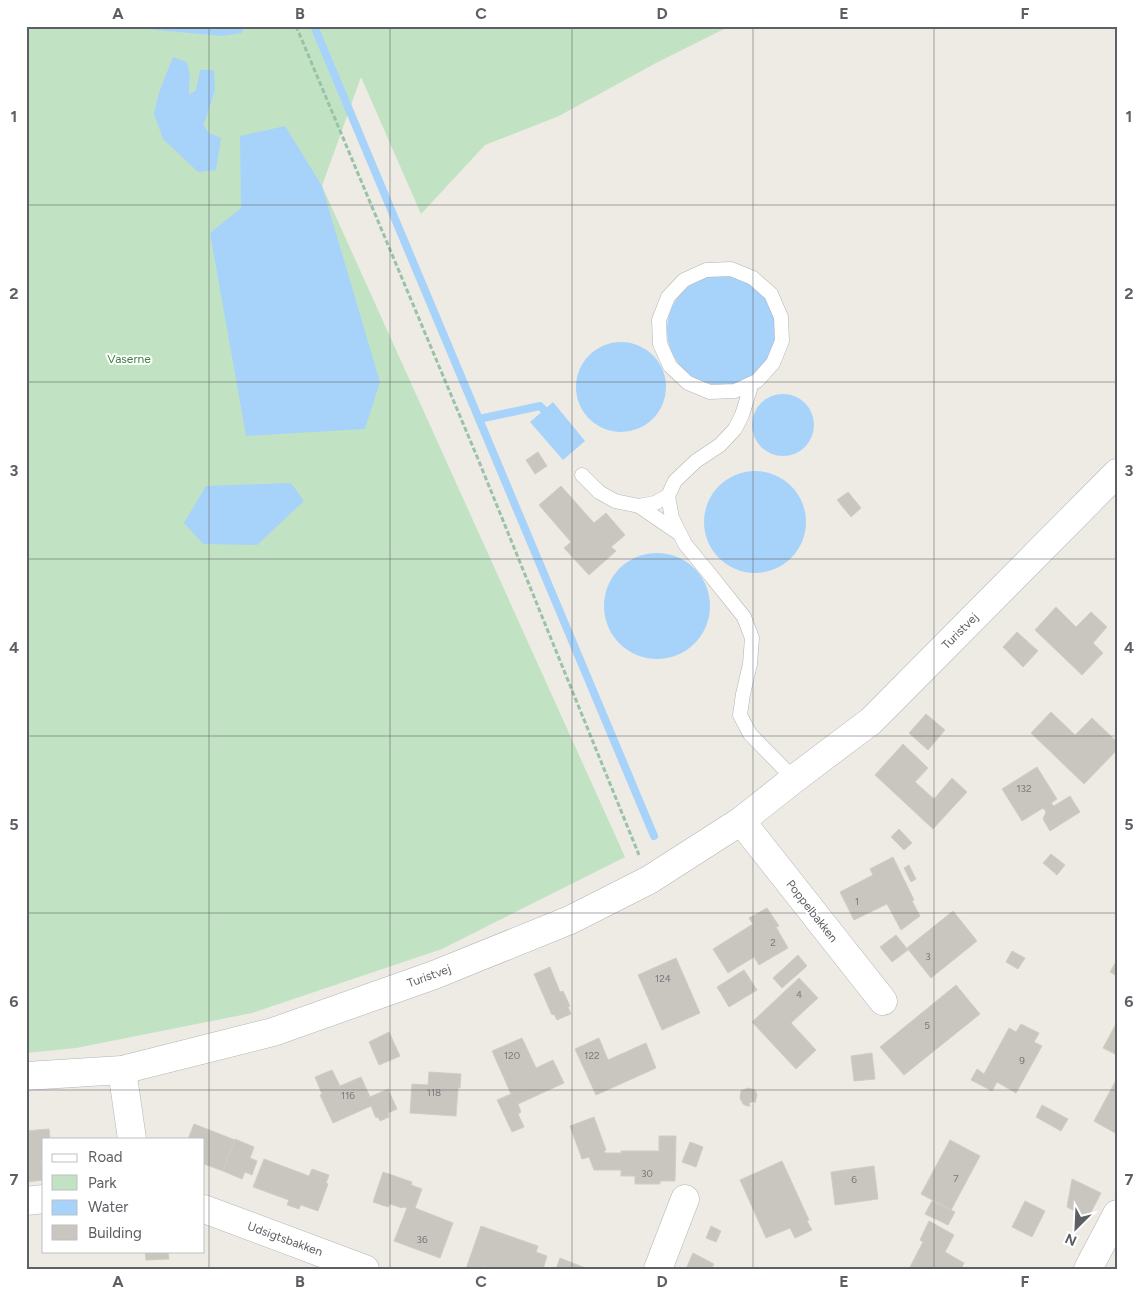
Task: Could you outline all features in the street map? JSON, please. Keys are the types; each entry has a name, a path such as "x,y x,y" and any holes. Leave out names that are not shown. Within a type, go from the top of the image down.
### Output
{"street":[{"name":"Turistvej","path":"26,1076 122,1070 273,1032 434,976 570,920 649,880 741,821 871,721 1117,473"},
{"name":"Poppelbakken","path":"741,821 883,1002"},
{"path":"122,1070 132,1138"},
{"path":"26,1201 42,1199"},
{"path":"658,1269 685,1199"},
{"name":"Udsigtsbakken","path":"205,1209 365,1269"},
{"path":"1088,1269 1117,1214"}],"lane":[{"path":"752,383 735,391 710,392 688,383 670,366 660,344 659,320 668,298 684,280 706,270 731,269 754,278 771,294 781,316 782,341 774,363 757,381 752,383 735,429 720,445 696,461 675,480 668,496 672,518 685,544 744,618 752,638 750,664 740,715 750,734 794,779"},
{"path":"582,475 599,492 615,500 639,506 680,534"},
{"path":"639,506 655,503 668,496"}],"path":[{"path":"296,26 478,459 649,880"}],"green space":[{"name":"Vaserne","path":"26,26 142,26 145,29 242,33 245,26 730,26 656,63 559,116 485,145 421,214 361,77 322,186 625,857 442,949 252,1013 76,1048 26,1053","holes":["190,77 189,94 196,90 215,91 204,125 209,133 159,92 164,81"]}],"water":[{"path":"142,26 245,26 242,33 222,36 145,29"},
{"path":"173,57 187,62 190,77 189,94 196,90 200,70 214,70 215,91 204,125 209,133 221,138 216,170 198,172 163,139 154,114 159,92"},
{"path":"285,126 322,186 380,382 365,429 246,436 210,233 241,208 240,136"},
{"path":"722,275 743,279 761,291 773,309 777,330 773,351 761,369 743,381 722,385 701,381 683,369 671,351 667,330 671,309 683,291 701,279"},
{"path":"621,342 638,345 653,355 663,370 666,387 663,404 653,419 638,429 621,432 604,429 589,419 579,404 576,387 579,370 589,355 604,345"},
{"path":"783,394 800,399 805,403 809,408 814,425 809,442 805,447 800,451 783,456 766,451 761,447 757,442 752,425 757,408 761,403 766,399"},
{"path":"553,402 585,441 563,460 530,422"},
{"path":"755,471 775,474 784,479 798,493 803,502 806,522 803,542 798,551 784,565 775,570 755,573 735,570 726,565 712,551 707,542 704,522 707,502 712,493 726,479 735,474"},
{"path":"291,483 304,501 257,545 203,544 184,523 206,486"},
{"path":"657,553 677,557 694,569 706,586 710,606 706,626 694,643 677,655 657,659 637,655 620,643 608,626 604,606 608,586 620,569 637,557"}],"building":[{"path":"538,452 547,466 535,474 526,460"},
{"path":"561,486 594,523 606,513 625,535 611,547 616,551 589,575 564,548 571,542 539,505"},
{"path":"848,492 861,508 851,517 837,500"},
{"path":"1056,607 1076,627 1091,612 1107,627 1093,643 1103,653 1082,675 1035,630"},
{"path":"1017,632 1038,651 1023,667 1003,647"},
{"path":"1051,712 1075,735 1092,718 1117,742 1117,750 1084,784 1031,733"},
{"path":"926,714 945,730 928,750 909,733"},
{"path":"903,744 928,768 915,782 934,799 952,778 967,792 933,829 875,775"},
{"path":"1037,767 1057,799 1051,803 1054,806 1070,796 1080,812 1050,831 1043,819 1046,812 1043,808 1022,821 1002,789"},
{"path":"899,829 912,843 904,850 891,837"},
{"path":"1051,854 1065,865 1057,875 1043,863"},
{"path":"893,857 920,916 901,930 887,904 854,920 840,892 873,875 870,869"},
{"path":"909,865 916,879 911,882 904,868"},
{"path":"767,908 779,926 776,927 788,948 759,965 754,957 728,973 713,949 753,924 749,918"},
{"path":"953,911 977,941 931,978 907,948"},
{"path":"896,935 908,950 892,962 880,947"},
{"path":"1012,951 1025,958 1018,969 1006,962"},
{"path":"798,955 807,966 782,988 773,978"},
{"path":"676,958 700,1013 662,1030 638,975"},
{"path":"1117,960 1117,976 1110,972"},
{"path":"550,967 560,992 563,991 570,1006 568,1007 571,1014 557,1020 554,1014 552,1015 534,974"},
{"path":"744,970 757,990 729,1007 717,987"},
{"path":"799,978 818,998 791,1023 816,1050 796,1069 752,1022"},
{"path":"956,985 980,1014 904,1075 880,1047"},
{"path":"1117,1022 1117,1055 1103,1048"},
{"path":"1021,1024 1039,1033 1034,1042 1042,1046 1016,1093 997,1082 992,1091 971,1080 977,1069 984,1074 1009,1028 1016,1032"},
{"path":"389,1032 400,1056 379,1065 369,1042"},
{"path":"522,1038 536,1068 553,1060 564,1083 518,1104 521,1112 518,1114 524,1127 512,1132 497,1100 511,1094 492,1051"},
{"path":"599,1038 608,1060 646,1043 656,1068 596,1095 575,1049"},
{"path":"872,1053 875,1079 854,1081 851,1056"},
{"path":"332,1070 340,1086 361,1077 370,1097 388,1089 397,1109 388,1113 389,1117 380,1121 378,1117 376,1118 371,1106 333,1123 320,1095 322,1094 315,1077"},
{"path":"429,1072 461,1074 456,1116 410,1113 412,1084 428,1085"},
{"path":"1115,1082 1117,1084 1117,1134 1094,1121"},
{"path":"748,1088 755,1090 757,1095 755,1103 754,1101 749,1103 750,1106 743,1104 740,1098 741,1091"},
{"path":"1042,1105 1068,1119 1061,1131 1036,1117"},
{"path":"594,1117 606,1150 604,1151 605,1153 659,1151 659,1136 676,1136 675,1181 660,1181 660,1184 635,1184 635,1176 621,1176 621,1170 594,1170 589,1157 582,1159 570,1126"},
{"path":"194,1124 235,1140 223,1171 205,1164 205,1138 188,1138"},
{"path":"49,1129 50,1138 42,1138 42,1180 26,1182 26,1131"},
{"path":"235,1139 254,1147 250,1158 257,1161 252,1175 245,1172 242,1179 223,1171"},
{"path":"950,1140 980,1156 951,1210 921,1194"},
{"path":"690,1142 703,1147 696,1167 682,1162"},
{"path":"264,1159 309,1176 312,1169 329,1175 326,1183 328,1184 318,1211 301,1205 299,1209 287,1205 289,1200 253,1187"},
{"path":"782,1161 812,1230 795,1238 790,1228 766,1238 740,1180"},
{"path":"874,1166 878,1199 835,1205 831,1172"},
{"path":"383,1172 412,1182 411,1185 422,1189 415,1208 453,1223 440,1258 394,1241 407,1208 390,1204 388,1207 373,1202"},
{"path":"1072,1179 1101,1193 1088,1218 1067,1207"},
{"path":"932,1201 955,1212 948,1225 925,1214"},
{"path":"1025,1201 1045,1211 1032,1237 1012,1227"},
{"path":"929,1221 954,1235 945,1252 964,1263 961,1269 909,1269 923,1242 920,1240"},
{"path":"481,1226 538,1246 536,1252 547,1256 543,1269 491,1269 483,1266 482,1269 466,1269"},
{"path":"711,1226 721,1231 716,1242 706,1238"},
{"path":"145,1252 168,1252 169,1259 146,1260"},
{"path":"693,1253 714,1264 711,1269 686,1269"},
{"path":"560,1258 588,1269 556,1269"}],"waterway":[{"path":"314,26 654,836"},
{"path":"479,419 540,406 544,410"}]}
